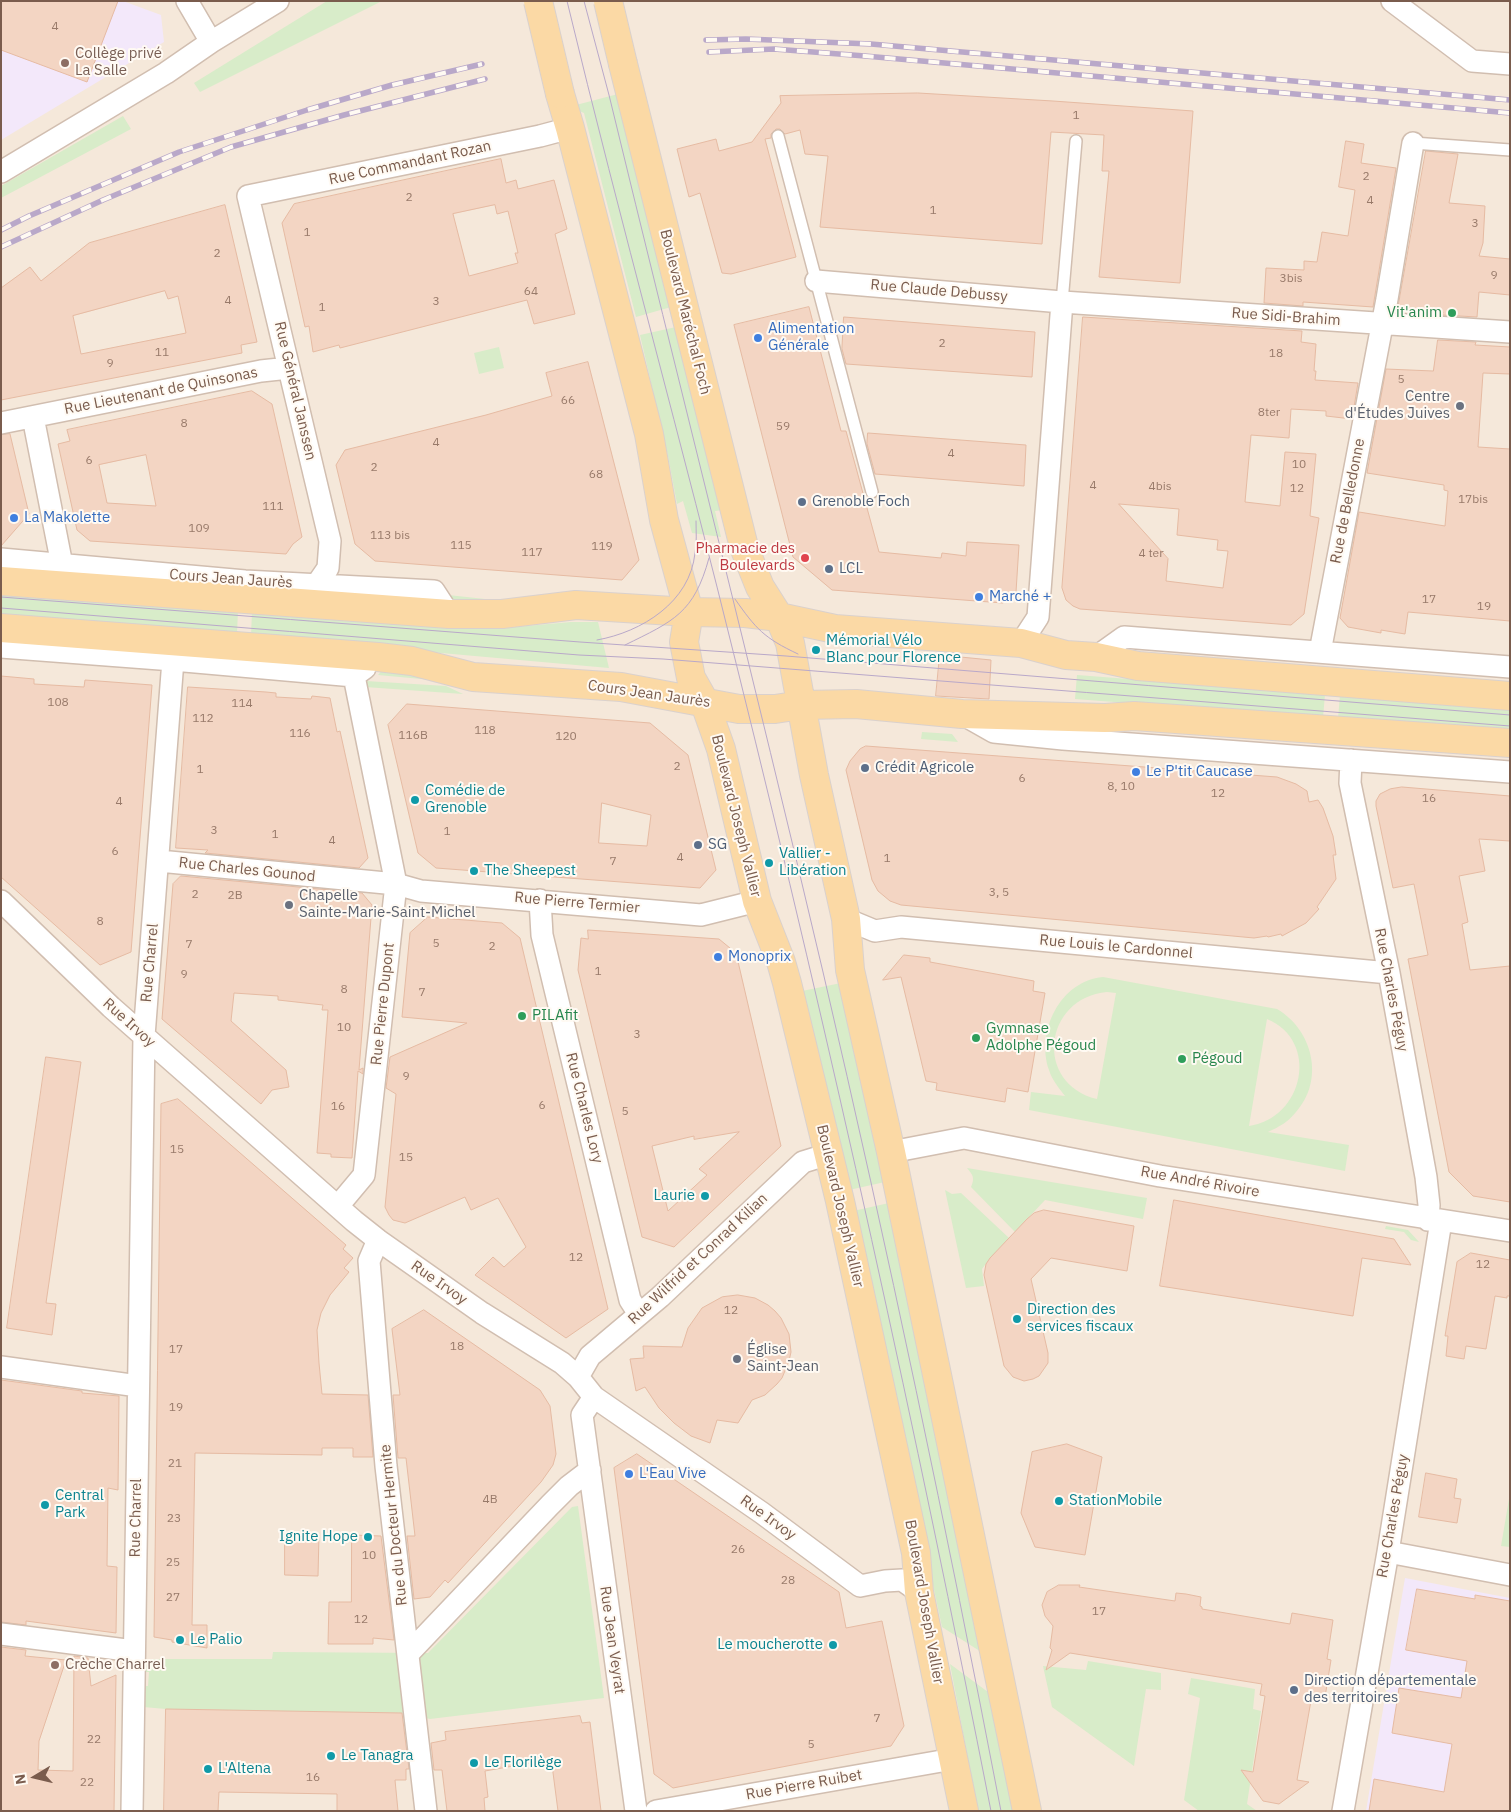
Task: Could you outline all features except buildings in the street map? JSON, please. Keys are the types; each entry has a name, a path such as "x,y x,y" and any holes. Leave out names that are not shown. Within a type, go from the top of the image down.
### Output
{"main road":[{"path":"538,1 560,94 649,434 664,520 689,612"},
{"name":"Boulevard Maréchal Foch","path":"608,1 744,547 760,587 779,617"},
{"name":"Cours Jean Jaurès","path":"1,581 449,614 502,614 576,605 745,614 779,617 850,630 1021,643 1066,655 1096,657 1138,666 1510,696"},
{"name":"Boulevard Joseph Vallier","path":"689,612 684,642 691,678 704,701 721,749 757,901 781,962 787,983 829,1154 916,1553 919,1592 964,1811"},
{"path":"779,617 790,643 814,775 846,919 850,970 891,1152 1027,1811"},
{"name":"Cours Jean Jaurès","path":"1,628 378,657 412,662 474,677 621,687 739,709 775,709 801,705 856,704 962,714 1105,718 1134,716 1510,743"}],"street":[{"path":"187,1 211,42"},
{"path":"1,172 166,72 278,1"},
{"path":"1392,1 1472,61 1510,64"},
{"name":"Rue Commandant Rozan","path":"248,196 523,140 570,128"},
{"name":"Rue de Belledonne","path":"1320,652 1414,143"},
{"name":"Rue Général Janssen","path":"248,196 330,541 328,568 318,584"},
{"name":"Rue Claude Debussy","path":"816,281 1062,302"},
{"path":"1021,643 1038,617 1062,302"},
{"name":"Rue Sidi-Brahim","path":"1062,302 1510,332"},
{"name":"Rue Lieutenant de Quinsonas","path":"1,423 261,371 289,368"},
{"path":"33,417 62,565"},
{"name":"Cours Jean Jaurès","path":"1,560 245,581 434,591 449,614"},
{"path":"1096,657 1124,637 1510,667"},
{"path":"1,647 354,676 378,657"},
{"name":"Rue Charrel","path":"132,1811 144,1036 173,660"},
{"name":"Rue Pierre Dupont","path":"338,1206 364,1175 396,884 354,676"},
{"path":"962,714 994,732 1063,739 1510,772"},
{"name":"Rue Charles Péguy","path":"1343,1811 1388,1552 1434,1220 1429,1205 1426,1177 1389,973 1350,783 1351,760"},
{"name":"Rue Charles Gounod","path":"159,861 396,884"},
{"name":"Rue Pierre Termier","path":"396,884 421,891 701,914 757,901"},
{"name":"Rue Charles Lory","path":"540,900 542,935 630,1300 639,1314"},
{"name":"Rue Irvoy","path":"1,902 144,1036 378,1240 482,1313 562,1364 578,1377 594,1397 762,1513 860,1586 902,1580 919,1592"},
{"name":"Rue Louis le Cardonnel","path":"846,919 875,931 901,927 1389,973"},
{"name":"Rue André Rivoire","path":"891,1152 964,1138 1160,1176 1434,1220 1464,1223 1510,1232"},
{"name":"Rue Wilfrid et Conrad Kilian","path":"578,1377 590,1356 667,1291 803,1162 829,1154"},
{"name":"Rue du Docteur Hermite","path":"378,1240 368,1260 386,1466 426,1811"},
{"path":"1,1366 138,1386"},
{"name":"Rue Jean Veyrat","path":"594,1397 582,1415 636,1811"},
{"path":"408,1653 568,1486 590,1470"},
{"path":"1388,1552 1510,1575"},
{"path":"1,1634 134,1650"},
{"name":"Rue Pierre Ruibet","path":"656,1811 953,1759"}],"lane":[{"path":"778,136 872,492"},
{"path":"1062,302 1076,141"},
{"path":"1414,143 1510,150"}],"shaded area":[{"path":"1,1 1510,1 1510,1811 1,1811"},
{"name":"Collège privé La Salle","path":"1,1 123,1 161,15 164,42 1,140"},
{"path":"1405,1578 1510,1598 1510,1811 1366,1811"}],"green space":[{"path":"327,1 382,1 200,92 194,83"},
{"path":"618,94 671,307 636,317 584,113 577,110 576,105"},
{"path":"123,116 131,129 1,198 1,186"},
{"path":"676,327 723,510 715,511 721,537 692,533 683,501 677,504 640,335"},
{"path":"499,347 504,368 479,374 474,353"},
{"path":"1,591 238,610 237,634 1,616"},
{"path":"448,595 504,601 453,606"},
{"path":"252,611 493,629 571,622 598,622 609,668 251,636"},
{"path":"388,664 432,680 378,675"},
{"path":"1077,675 1325,694 1323,718 1075,699"},
{"path":"366,681 446,686 463,694 365,687"},
{"path":"1340,695 1510,709 1510,732 1338,719"},
{"path":"922,732 952,734 958,742 921,739"},
{"path":"1103,977 1277,1009 1299,1029 1311,1056 1312,1071 1305,1099 1296,1112 1283,1124 1268,1132 1349,1145 1345,1171 1029,1110 1031,1092 1065,1096 1054,1081 1049,1070 1046,1040 1049,1024 1055,1010 1064,998 1075,988 1088,981","holes":["1107,992 1116,993 1097,1099 1077,1090 1063,1077 1056,1060 1054,1042 1059,1025 1070,1009 1086,998","1267,1019 1284,1030 1294,1044 1299,1060 1299,1078 1293,1094 1282,1109 1268,1120 1249,1126"]},
{"path":"841,983 885,1182 849,1190 802,991"},
{"path":"967,1168 1147,1198 1143,1219 1045,1200 1015,1232 971,1187 973,1177"},
{"path":"945,1190 952,1194 961,1193 1009,1238 982,1269 984,1286 966,1288"},
{"path":"889,1203 986,1655 942,1627 853,1211"},
{"path":"1386,1226 1408,1230 1419,1242 1411,1240 1404,1232 1385,1229"},
{"path":"1510,1493 1510,1547 1501,1546"},
{"path":"578,1506 604,1698 430,1719 405,1713 143,1707 144,1686 148,1686 149,1672 144,1672 145,1659 272,1659 273,1652 428,1653 572,1507"},
{"path":"1088,1661 1161,1673 1161,1690 1146,1689 1134,1766 1052,1707 1043,1666 1086,1670"},
{"path":"950,1664 992,1695 1015,1811 978,1811"},
{"path":"1191,1678 1255,1689 1253,1709 1261,1711 1247,1804 1257,1811 1199,1811 1184,1800 1200,1698 1188,1694"}],"tram line":[{"path":"567,1 717,587 807,955 903,1382 991,1811"},
{"path":"584,1 609,95 744,643 847,1076 916,1390 960,1600 1001,1811"},
{"path":"597,640 631,630 661,612 674,600 684,586 691,570 696,549 696,521"},
{"path":"625,645 657,629 680,613 696,591 709,558"},
{"path":"1,597 786,656 1510,715"},
{"path":"735,599 762,632 777,643 798,654"},
{"path":"1,608 579,655 663,659 1510,726"}],"railway":[{"path":"706,40 746,39 871,44 1510,100"},
{"path":"709,52 774,49 1510,113"},
{"path":"1,230 29,216 179,152 307,110 392,85 482,64"},
{"path":"1,247 103,200 231,147 344,115 485,79"}],"place":[{"name":"Collège privé La Salle","path":"65,63"},
{"name":"Vit'anim","path":"1452,313"},
{"name":"Alimentation Générale","path":"758,338"},
{"name":"Centre d'Études Juives","path":"1460,406"},
{"name":"Grenoble Foch","path":"802,502"},
{"name":"La Makolette","path":"14,518"},
{"name":"Pharmacie des Boulevards","path":"805,558"},
{"name":"LCL","path":"829,569"},
{"name":"Marché +","path":"979,597"},
{"name":"Mémorial Vélo Blanc pour Florence","path":"816,650"},
{"name":"Crédit Agricole","path":"865,768"},
{"name":"Le P'tit Caucase","path":"1136,772"},
{"name":"Comédie de Grenoble","path":"415,800"},
{"name":"SG","path":"698,845"},
{"name":"Vallier - Libération","path":"769,863"},
{"name":"The Sheepest","path":"474,871"},
{"name":"Chapelle Sainte-Marie-Saint-Michel","path":"289,905"},
{"name":"Monoprix","path":"718,957"},
{"name":"PILAfit","path":"522,1016"},
{"name":"Gymnase Adolphe Pégoud","path":"976,1038"},
{"name":"Pégoud","path":"1182,1059"},
{"name":"Laurie","path":"705,1196"},
{"name":"Direction des services fiscaux","path":"1017,1319"},
{"name":"Église Saint-Jean","path":"737,1359"},
{"name":"L'Eau Vive","path":"629,1474"},
{"name":"StationMobile","path":"1059,1501"},
{"name":"Central Park","path":"45,1505"},
{"name":"Ignite Hope","path":"368,1537"},
{"name":"Le Palio","path":"180,1640"},
{"name":"Le moucherotte","path":"833,1645"},
{"name":"Crèche Charrel","path":"55,1665"},
{"name":"Direction départementale des territoires","path":"1294,1690"},
{"name":"Le Tanagra","path":"331,1756"},
{"name":"Le Florilège","path":"474,1763"},
{"name":"L'Altena","path":"208,1769"}]}
